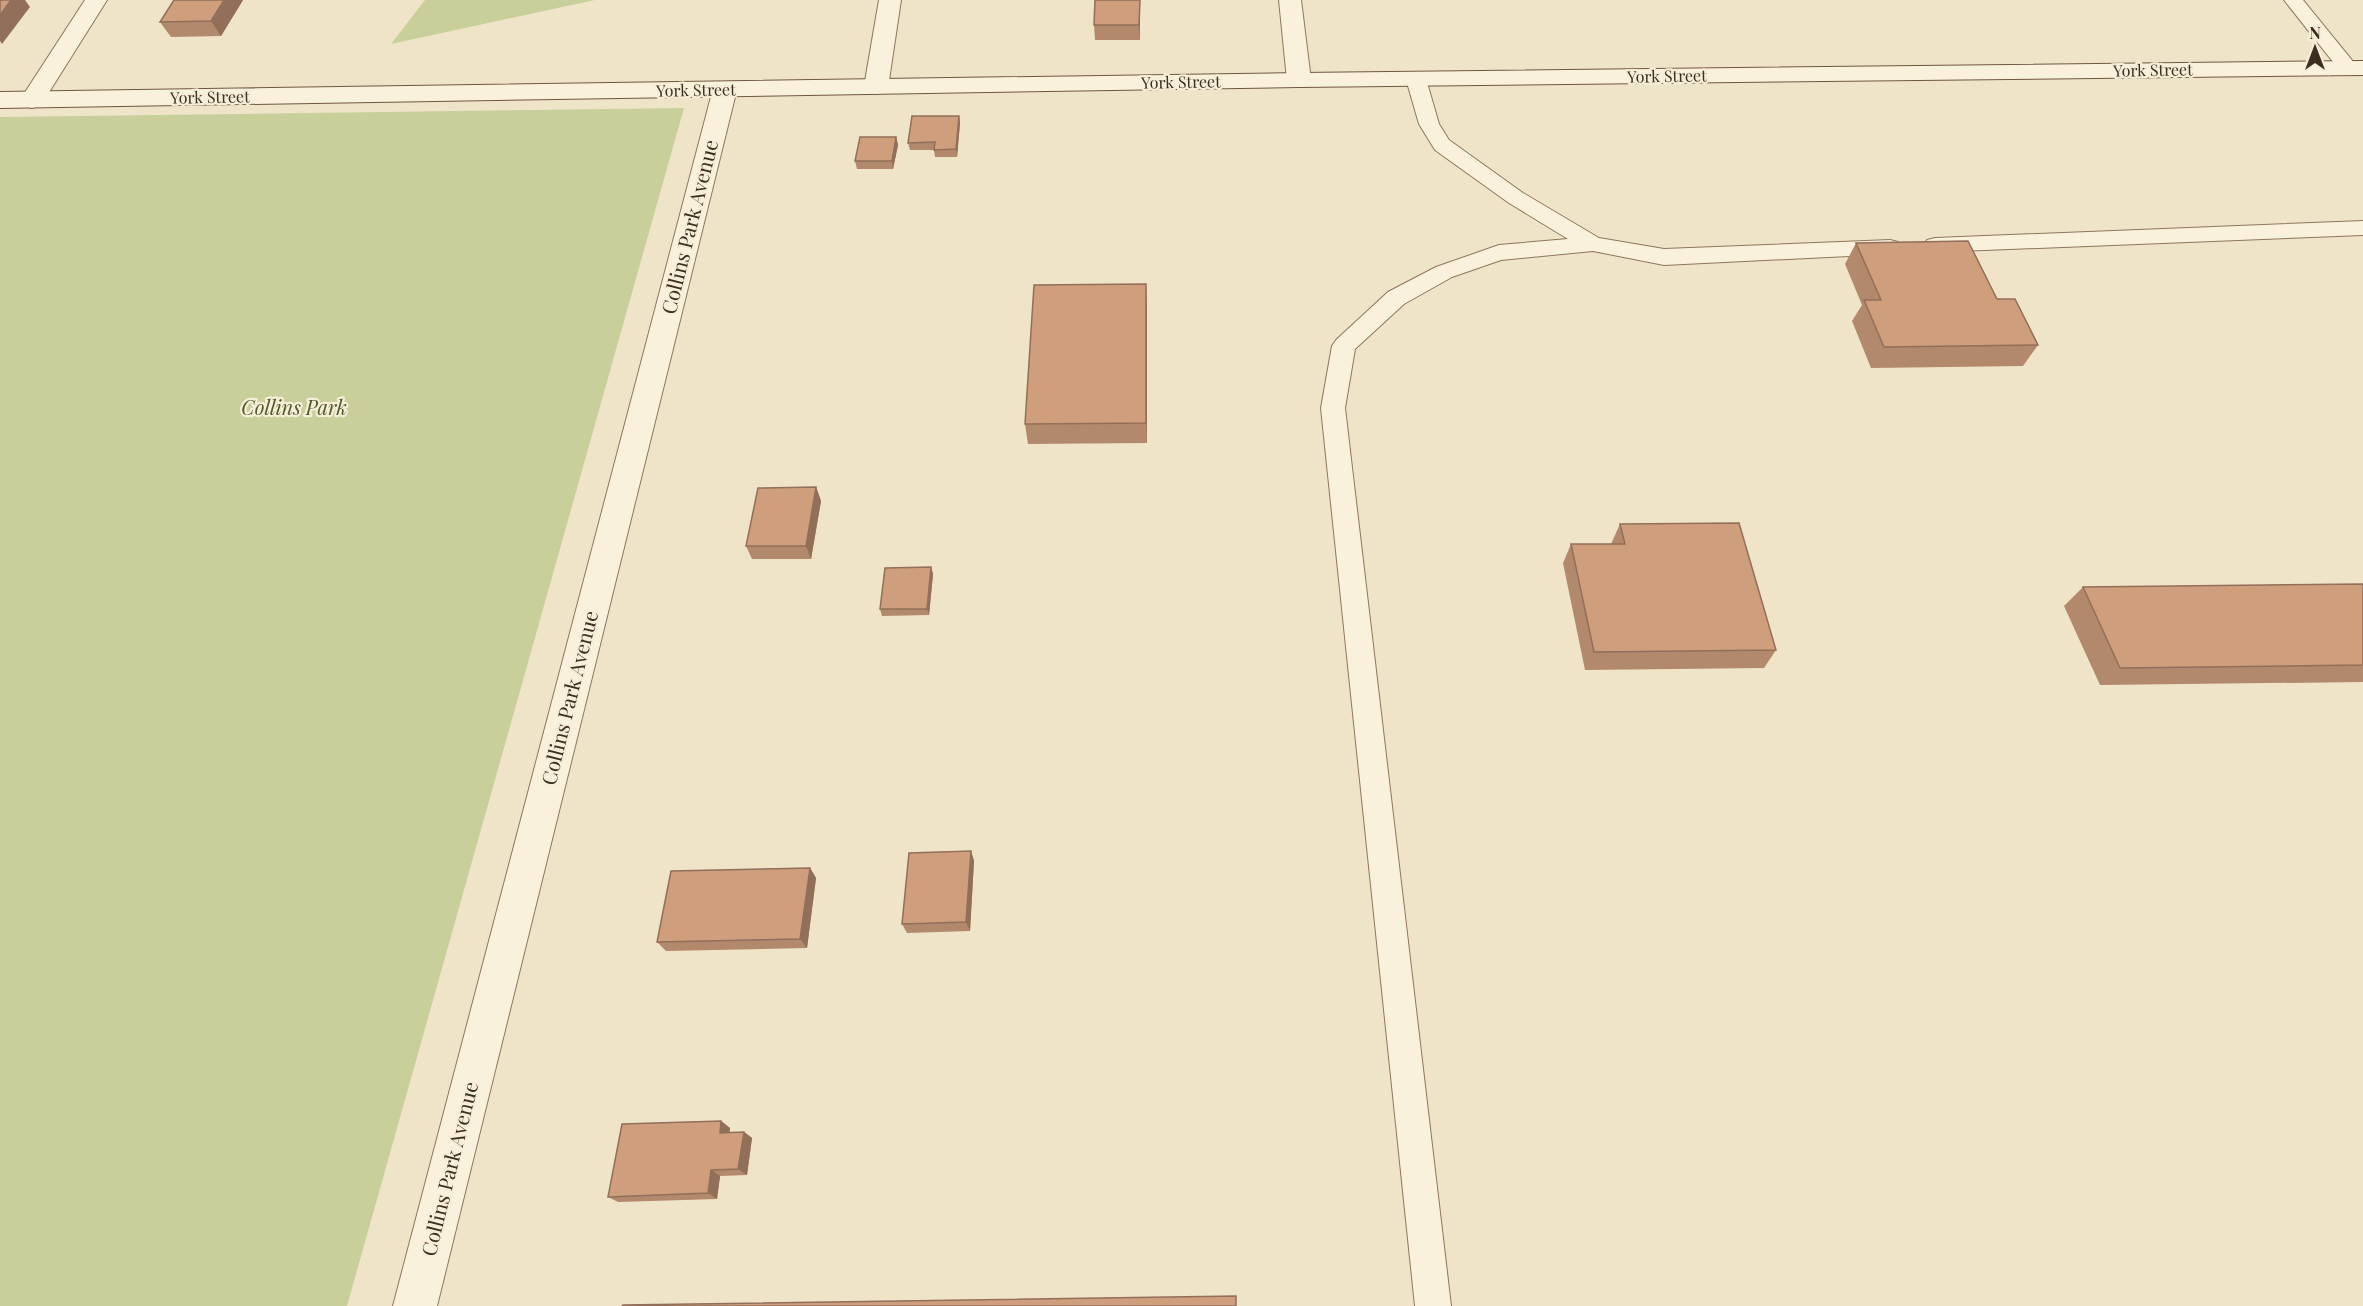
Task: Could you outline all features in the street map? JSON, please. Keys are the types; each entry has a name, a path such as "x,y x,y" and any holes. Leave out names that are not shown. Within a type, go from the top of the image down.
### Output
{"street":[{"path":"32,100 96,0"},
{"path":"876,87 890,0"},
{"path":"1290,0 1299,80"},
{"name":"York Street","path":"0,100 1299,80 2356,68"},
{"name":"Collins Park Avenue","path":"415,1306 725,89"}],"lane":[{"path":"2293,0 2356,68"},
{"path":"1416,79 1430,124 1442,145 1516,198 1593,244"},
{"path":"1433,1306 1334,408 1344,346 1396,298 1444,272 1499,253 1593,244 1664,257 2363,228"}],"green space":[{"path":"425,0 595,0 391,44"},
{"name":"Collins Park","path":"684,108 347,1306 0,1306 0,117"}],"building":[{"path":"0,0 11,0 0,15"},
{"path":"174,0 224,0 211,21 160,22"},
{"path":"1095,0 1140,0 1139,25 1094,25"},
{"path":"912,116 959,116 956,149 934,150 935,142 908,143"},
{"path":"860,137 896,137 892,161 855,161"},
{"path":"1968,241 1997,299 2015,299 2038,345 1884,347 1864,300 1881,300 1856,243"},
{"path":"1146,284 1146,423 1025,424 1034,285"},
{"path":"816,487 806,546 746,546 758,488"},
{"path":"1739,523 1776,650 1594,652 1571,544 1625,544 1620,524"},
{"path":"931,567 927,609 880,609 885,568"},
{"path":"2363,584 2363,665 2120,668 2083,587"},
{"path":"971,851 966,922 902,924 909,853"},
{"path":"810,868 800,939 657,942 671,871"},
{"path":"721,1121 720,1133 744,1132 738,1169 711,1170 708,1193 608,1197 622,1124"},
{"path":"1236,1296 1236,1306 622,1306 623,1305"}]}
